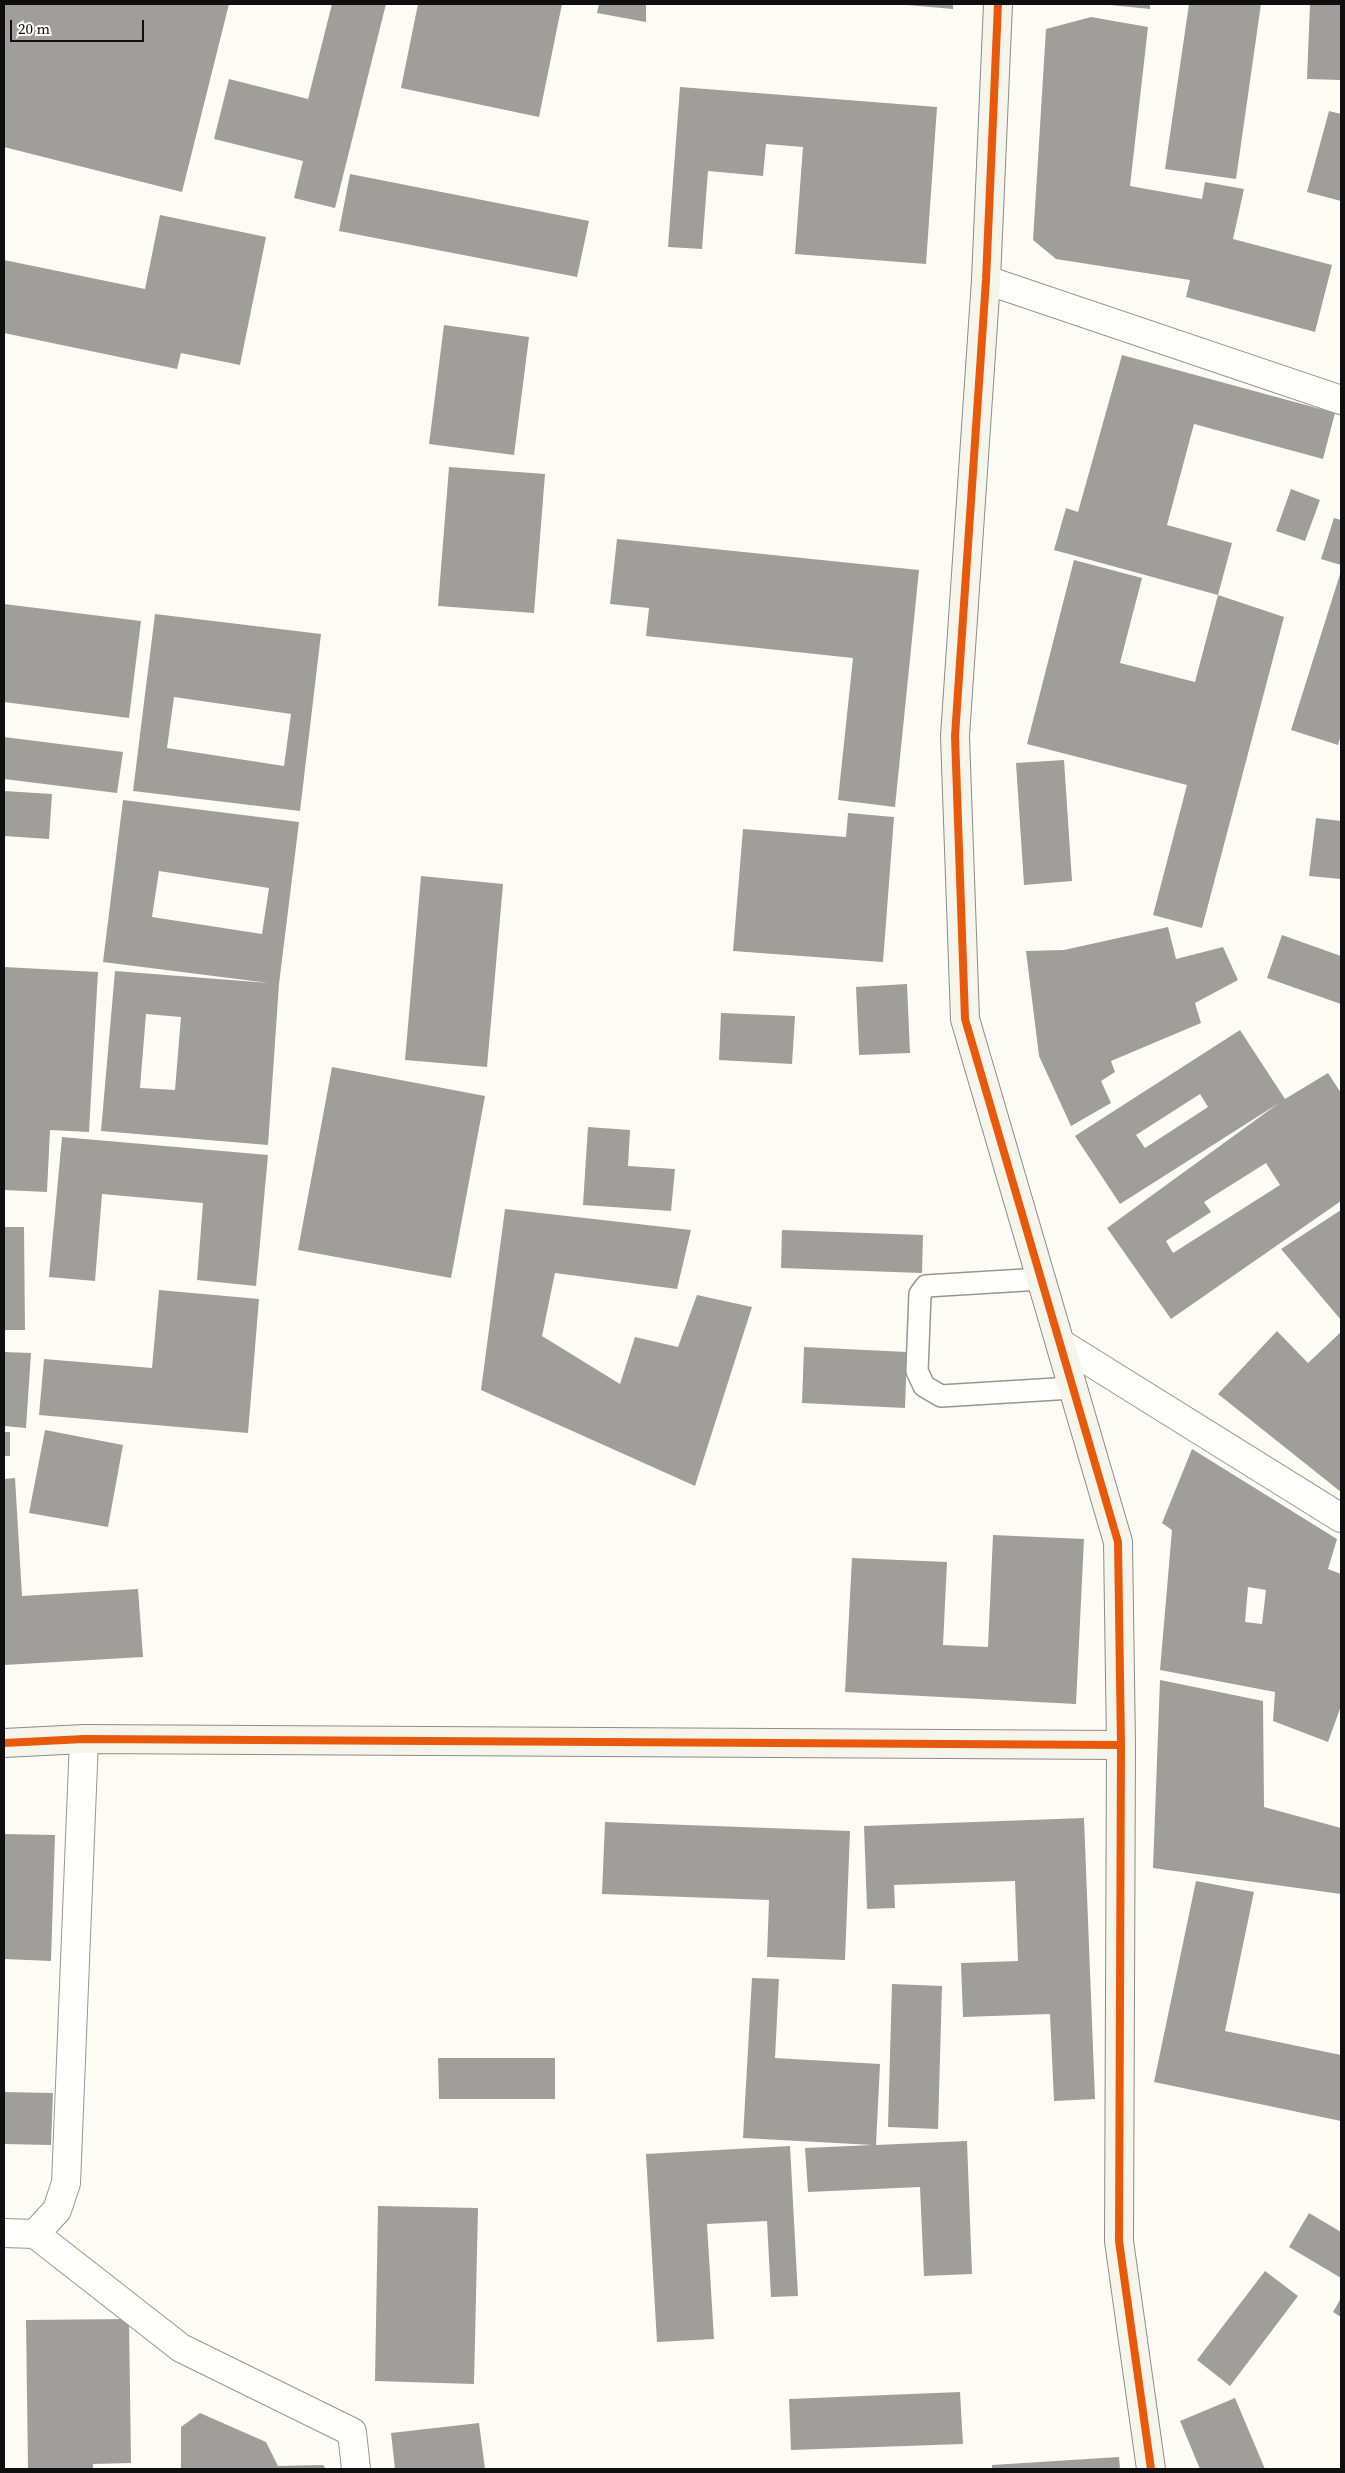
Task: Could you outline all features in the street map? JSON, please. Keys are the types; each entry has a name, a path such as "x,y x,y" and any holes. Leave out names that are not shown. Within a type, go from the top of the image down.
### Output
{"street":[{"path":"998,4 986,280 955,736 965,1019 1118,1542 1121,1745 1119,2241 1151,2469"},
{"path":"986,280 1341,400"},
{"path":"1060,1344 1341,1518"},
{"path":"4,1743 84,1739 1121,1745"},
{"path":"35,2234 57,2210 66,2183 84,1739"},
{"path":"4,2233 35,2234 181,2348 352,2432 356,2469"}],"lane":[{"path":"1041,1279 926,1286 920,1294 917,1371 924,1386 941,1396 1072,1388"}],"building":[{"path":"4,4 229,4 182,192 4,147"},
{"path":"332,4 386,4 335,208 294,198 303,161 214,139 229,79 308,99"},
{"path":"418,4 562,4 539,117 401,88"},
{"path":"599,4 646,4 646,22 597,13"},
{"path":"895,4 953,4 953,9"},
{"path":"1100,4 1150,4 1150,9"},
{"path":"1189,4 1261,4 1236,179 1165,169"},
{"path":"1310,4 1341,4 1341,80 1307,79"},
{"path":"1091,17 1148,27 1130,186 1202,199 1205,182 1244,189 1233,239 1332,265 1315,332 1186,297 1190,280 1056,259 1033,240 1046,29"},
{"path":"680,87 937,107 926,264 795,254 803,147 766,144 763,176 708,171 702,249 668,247"},
{"path":"1329,111 1341,114 1341,201 1307,192"},
{"path":"350,174 589,221 577,277 339,231"},
{"path":"160,215 266,237 240,365 181,353 177,369 4,333 4,260 145,289"},
{"path":"444,325 529,337 514,455 429,444"},
{"path":"1122,355 1335,413 1323,459 1194,424 1167,525 1232,543 1218,595 1054,550 1066,508 1078,512"},
{"path":"449,467 545,474 534,613 438,606"},
{"path":"1291,489 1320,500 1305,541 1276,531"},
{"path":"1334,518 1341,520 1341,565 1321,559"},
{"path":"617,539 919,570 895,807 838,800 853,658 646,636 649,608 610,604"},
{"path":"1074,560 1142,578 1120,663 1195,682 1218,595 1284,617 1202,928 1153,915 1187,785 1027,744"},
{"path":"1341,571 1341,735 1338,745 1291,730"},
{"path":"4,604 141,621 129,718 4,702"},
{"path":"155,614 321,634 300,811 133,791","holes":["174,697 291,714 284,766 167,748"]},
{"path":"4,737 123,752 117,793 4,779"},
{"path":"1064,760 1072,881 1024,885 1016,763"},
{"path":"4,791 52,794 49,839 4,836"},
{"path":"123,800 299,822 279,984 268,1145 101,1131 115,971 269,983 103,962","holes":["159,871 269,888 262,934 152,917","146,1014 181,1017 175,1090 140,1088"]},
{"path":"848,813 894,817 883,962 733,951 743,829 846,837"},
{"path":"1316,818 1341,821 1341,879 1309,876"},
{"path":"421,876 503,884 487,1067 405,1060"},
{"path":"1168,927 1176,959 1223,947 1238,980 1195,1003 1201,1023 1111,1061 1115,1072 1101,1081 1111,1103 1071,1126 1039,1056 1026,951 1064,950"},
{"path":"1282,935 1341,956 1341,1004 1267,978"},
{"path":"4,967 98,972 89,1132 50,1130 47,1192 4,1190"},
{"path":"907,984 910,1053 859,1055 856,987"},
{"path":"721,1013 795,1016 792,1064 719,1060"},
{"path":"1240,1030 1285,1099 1328,1073 1341,1093 1341,1201 1171,1319 1107,1228 1279,1103 1120,1204 1075,1136","holes":["1200,1094 1208,1107 1145,1148 1136,1135","1266,1163 1280,1185 1173,1253 1166,1241 1211,1212 1204,1202"]},
{"path":"332,1067 485,1096 451,1278 298,1250"},
{"path":"588,1127 630,1130 628,1166 675,1169 671,1211 583,1205"},
{"path":"62,1137 268,1155 256,1286 197,1280 203,1203 102,1194 95,1281 49,1277"},
{"path":"505,1209 691,1230 677,1289 555,1273 542,1336 620,1384 635,1337 678,1347 697,1295 752,1307 695,1486 481,1390"},
{"path":"1341,1210 1341,1320 1281,1249"},
{"path":"4,1227 24,1227 25,1330 4,1330"},
{"path":"782,1230 923,1235 922,1273 781,1268"},
{"path":"159,1290 259,1299 248,1433 39,1415 44,1359 152,1368"},
{"path":"1277,1331 1308,1363 1341,1332 1341,1492 1218,1394"},
{"path":"804,1347 907,1352 905,1408 802,1403"},
{"path":"4,1352 31,1353 26,1428 4,1426"},
{"path":"45,1430 123,1445 108,1527 29,1513"},
{"path":"4,1432 10,1432 10,1456 4,1456"},
{"path":"1192,1449 1337,1539 1328,1569 1341,1574 1341,1706 1328,1742 1273,1721 1275,1692 1160,1670 1172,1530 1162,1523","holes":["1248,1587 1266,1590 1262,1624 1245,1622"]},
{"path":"15,1478 22,1596 138,1589 143,1657 4,1665 4,1479"},
{"path":"993,1535 1084,1539 1076,1704 845,1692 852,1558 947,1562 943,1645 988,1647"},
{"path":"1160,1680 1263,1701 1264,1807 1341,1828 1341,1894 1153,1868"},
{"path":"1084,1818 1095,2099 1054,2101 1050,2014 963,2017 961,1963 1018,1961 1015,1881 894,1885 895,1908 867,1909 864,1826"},
{"path":"605,1822 850,1831 845,1960 767,1957 769,1900 602,1894"},
{"path":"4,1834 55,1835 51,1961 4,1959"},
{"path":"1196,1881 1254,1892 1225,2031 1341,2055 1341,2121 1154,2082"},
{"path":"752,1978 779,1979 775,2058 880,2064 876,2145 967,2141 972,2274 924,2276 920,2187 808,2192 805,2148 873,2145 743,2138"},
{"path":"892,1984 942,1986 938,2129 888,2127"},
{"path":"438,2058 555,2058 555,2099 439,2099"},
{"path":"4,2092 53,2093 51,2145 4,2144"},
{"path":"790,2146 798,2296 771,2297 767,2221 707,2224 714,2339 657,2342 646,2154"},
{"path":"378,2206 478,2208 474,2384 375,2381"},
{"path":"1309,2213 1341,2232 1341,2278 1289,2247"},
{"path":"1265,2271 1298,2296 1230,2386 1197,2360"},
{"path":"1341,2298 1341,2317 1333,2312"},
{"path":"129,2319 131,2463 93,2464 93,2469 28,2469 26,2320"},
{"path":"960,2392 963,2444 791,2450 789,2399"},
{"path":"1235,2398 1265,2469 1200,2469 1180,2421"},
{"path":"200,2413 266,2442 278,2466 323,2465 326,2469 181,2469 181,2427"},
{"path":"479,2423 485,2469 395,2469 391,2433"},
{"path":"1119,2457 1120,2469 992,2469 992,2465"}],"cycle path":[{"path":"998,4 986,280 955,736 965,1019 1118,1542 1121,1745 1119,2241 1151,2469"},
{"path":"4,1743 84,1739 1121,1745"}]}
